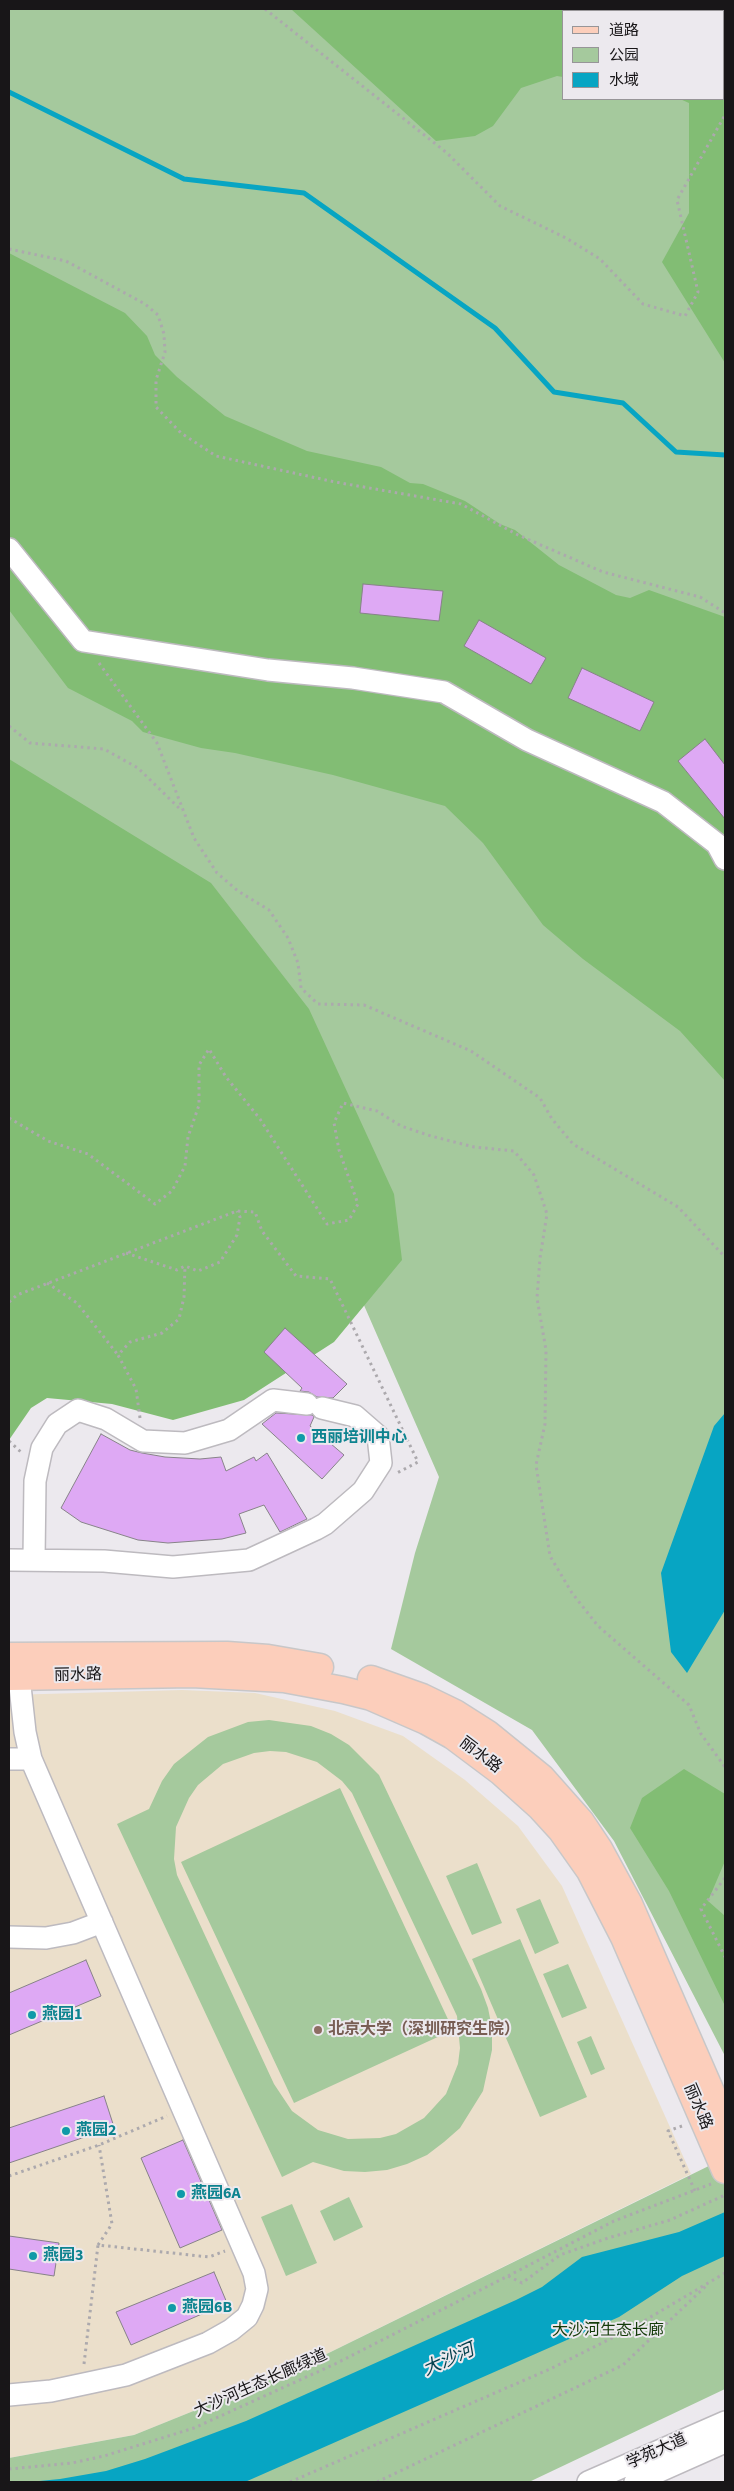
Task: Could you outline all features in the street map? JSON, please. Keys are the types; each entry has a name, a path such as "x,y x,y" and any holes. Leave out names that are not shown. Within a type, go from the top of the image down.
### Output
{"main road":[{"name":"丽水路","path":"12,1670 227,1656 268,1658 347,1672 382,1682 447,1709 488,1734 518,1757 562,1799 599,1849 642,1933 714,2121 721,2170"}],"street":[{"path":"9,549 83,641 268,670 353,678 444,692 527,740 663,802 717,844 725,859"},
{"path":"9,1560 104,1561 173,1567 249,1560 325,1524 363,1491 381,1463 378,1436 355,1416 314,1406 274,1400 229,1430 185,1443 143,1441 106,1419 78,1410 57,1424 42,1448 35,1481 34,1559"},
{"path":"9,2396 51,2391 126,2375 208,2343 231,2330 247,2317 253,2305 257,2289 254,2272 31,1759 12,1670"},
{"path":"9,1759 31,1759"},
{"path":"9,1937 46,1938 73,1933 102,1922"},
{"name":"学苑大道","path":"588,2482 725,2422"},
{"name":"学苑大道","path":"635,2482 725,2442"}],"path":[{"path":"265,9 447,153 500,206 566,238 600,259 643,304 685,316 698,292 677,200 725,115"},
{"path":"9,249 66,261 146,304 158,315 164,334 165,352 156,380 156,406 181,434 216,456 335,482 461,504 518,535 603,572 700,597 725,613"},
{"path":"83,641 157,743 194,838 217,873 238,891 269,910 288,938 298,963 301,988 318,1004 364,1005 471,1051 540,1098 552,1118 573,1144 678,1206 725,1256"},
{"path":"9,726 30,742 104,749 138,768 184,814"},
{"path":"9,1118 48,1141 88,1154 155,1204 172,1191 185,1166 188,1137 199,1105 198,1065 209,1049 226,1077 260,1119 327,1224 349,1220 358,1204 338,1150 334,1123 343,1102 377,1111 401,1126 431,1136 474,1147 514,1151 534,1175 547,1214 540,1258 537,1298 546,1350 545,1424 536,1465 550,1556 572,1593 598,1626 688,1705 701,1734 725,1767"},
{"path":"126,1253 177,1270 185,1266 198,1271 220,1262 237,1235 240,1217 237,1211"},
{"path":"9,1302 17,1295 237,1211 255,1212 262,1231 296,1276 330,1278 418,1462 394,1474"},
{"path":"118,1355 130,1342 162,1333 179,1319 184,1297 185,1266"},
{"path":"48,1284 77,1302 118,1355 136,1389 143,1441"},
{"path":"725,1878 701,1909 725,1957"},
{"path":"9,2176 99,2145 183,2110"},
{"path":"696,2191 668,2132 714,2121"},
{"path":"82,2385 98,2245 112,2224 99,2145"},
{"name":"大沙河生态长廊绿道","path":"9,2469 72,2463 104,2456 194,2428 336,2364 614,2221 696,2191 721,2170"},
{"path":"508,2276 522,2283 560,2255 608,2238 670,2220 725,2195"},
{"path":"98,2245 210,2257 241,2244"},
{"path":"290,2482 550,2369 632,2328 725,2273"},
{"path":"377,2482 623,2365 713,2279"}],"shaded area":[{"name":"北京大学（深圳研究生院）","path":"182,1690 255,1693 335,1711 403,1736 465,1780 518,1826 562,1886 691,2174 290,2372 134,2435 9,2458 9,1695"}],"green space":[{"path":"9,9 725,9 725,2056 614,1841 532,1730 391,1649 415,1553 439,1477 363,1303 9,1291"},
{"path":"291,9 725,9 725,363 662,262 689,213 689,103 682,100 724,100 724,10 562,10 562,77 557,76 521,88 493,126 475,136 436,141"},
{"path":"9,253 125,313 147,336 155,355 177,377 225,416 307,451 381,467 410,483 423,484 465,501 500,524 515,530 559,565 616,595 630,598 649,590 725,617 725,1081 680,1031 583,959 543,925 483,843 445,806 333,775 235,753 201,748 143,732 132,721 68,688 9,610"},
{"path":"9,759 211,883 309,1009 394,1194 402,1260 334,1342 244,1400 173,1420 112,1404 47,1398 31,1408 9,1440"},
{"path":"269,1720 311,1726 331,1734 349,1745 379,1775 481,1989 488,2008 492,2028 492,2050 483,2091 460,2128 427,2155 407,2164 387,2170 365,2172 344,2171 313,2162 282,2177 117,1824 149,1809 162,1781 174,1764 208,1737 248,1722","holes":["286,1752 317,1762 342,1781 352,1793 457,2016 460,2048 458,2064 446,2094 424,2118 396,2134 380,2138 348,2139 318,2130 292,2111 274,2084 177,1875 174,1859 176,1827 189,1798 198,1785 223,1764 254,1753"]},
{"path":"684,1769 725,1794 725,1861 708,1901 725,1916 725,2006 669,1891 630,1828 642,1798"},
{"path":"340,1788 453,2030 294,2103 181,1862"},
{"path":"477,1863 502,1923 472,1935 446,1876"},
{"path":"540,1899 559,1943 535,1954 516,1909"},
{"path":"520,1939 587,2097 540,2117 472,1959"},
{"path":"568,1964 587,2008 562,2018 543,1974"},
{"path":"591,2036 605,2069 591,2075 577,2042"},
{"name":"大沙河生态长廊","path":"725,2158 725,2389 529,2482 9,2482 9,2458 134,2435 290,2372"},
{"path":"349,2197 363,2227 334,2241 320,2211"},
{"path":"292,2204 317,2263 286,2276 261,2217"}],"water":[{"path":"725,1413 725,1610 687,1673 671,1652 661,1573 714,1426"},
{"name":"大沙河","path":"725,2212 725,2256 682,2276 619,2317 245,2482 29,2482 106,2471 145,2459 246,2421 516,2300 542,2287 582,2257 679,2232"}],"building":[{"path":"363,584 443,591 439,621 360,613"},
{"path":"479,620 546,658 531,684 464,646"},
{"path":"582,668 654,702 640,731 568,698"},
{"path":"705,739 725,765 725,819 678,761"},
{"path":"285,1328 347,1384 333,1398 317,1397 309,1392 300,1391 302,1388 264,1352"},
{"path":"276,1413 312,1415 314,1417 310,1426 344,1455 322,1479 262,1424"},
{"name":"西丽培训中心","path":"101,1434 130,1450 142,1453 165,1457 200,1459 221,1457 226,1471 254,1457 256,1461 267,1453 307,1519 280,1532 264,1505 239,1514 246,1533 222,1539 168,1543 138,1540 81,1522 61,1508"},
{"name":"燕园1","path":"86,1960 101,1996 9,2035 9,1993"},
{"name":"燕园2","path":"104,2096 114,2127 9,2163 9,2128"},
{"name":"燕园6A","path":"183,2140 222,2230 180,2248 141,2158"},
{"name":"燕园3","path":"9,2236 59,2243 54,2276 9,2269"},
{"name":"燕园6B","path":"214,2272 227,2303 131,2345 116,2312"}],"waterway":[{"path":"9,92 184,179 304,193 495,328 554,392 623,403 676,452 725,455"}],"place":[{"name":"西丽培训中心","path":"301,1438"},
{"name":"燕园1","path":"32,2015"},
{"name":"北京大学（深圳研究生院）","path":"318,2030"},
{"name":"燕园2","path":"66,2131"},
{"name":"燕园6A","path":"181,2194"},
{"name":"燕园3","path":"33,2256"},
{"name":"燕园6B","path":"172,2308"}]}
